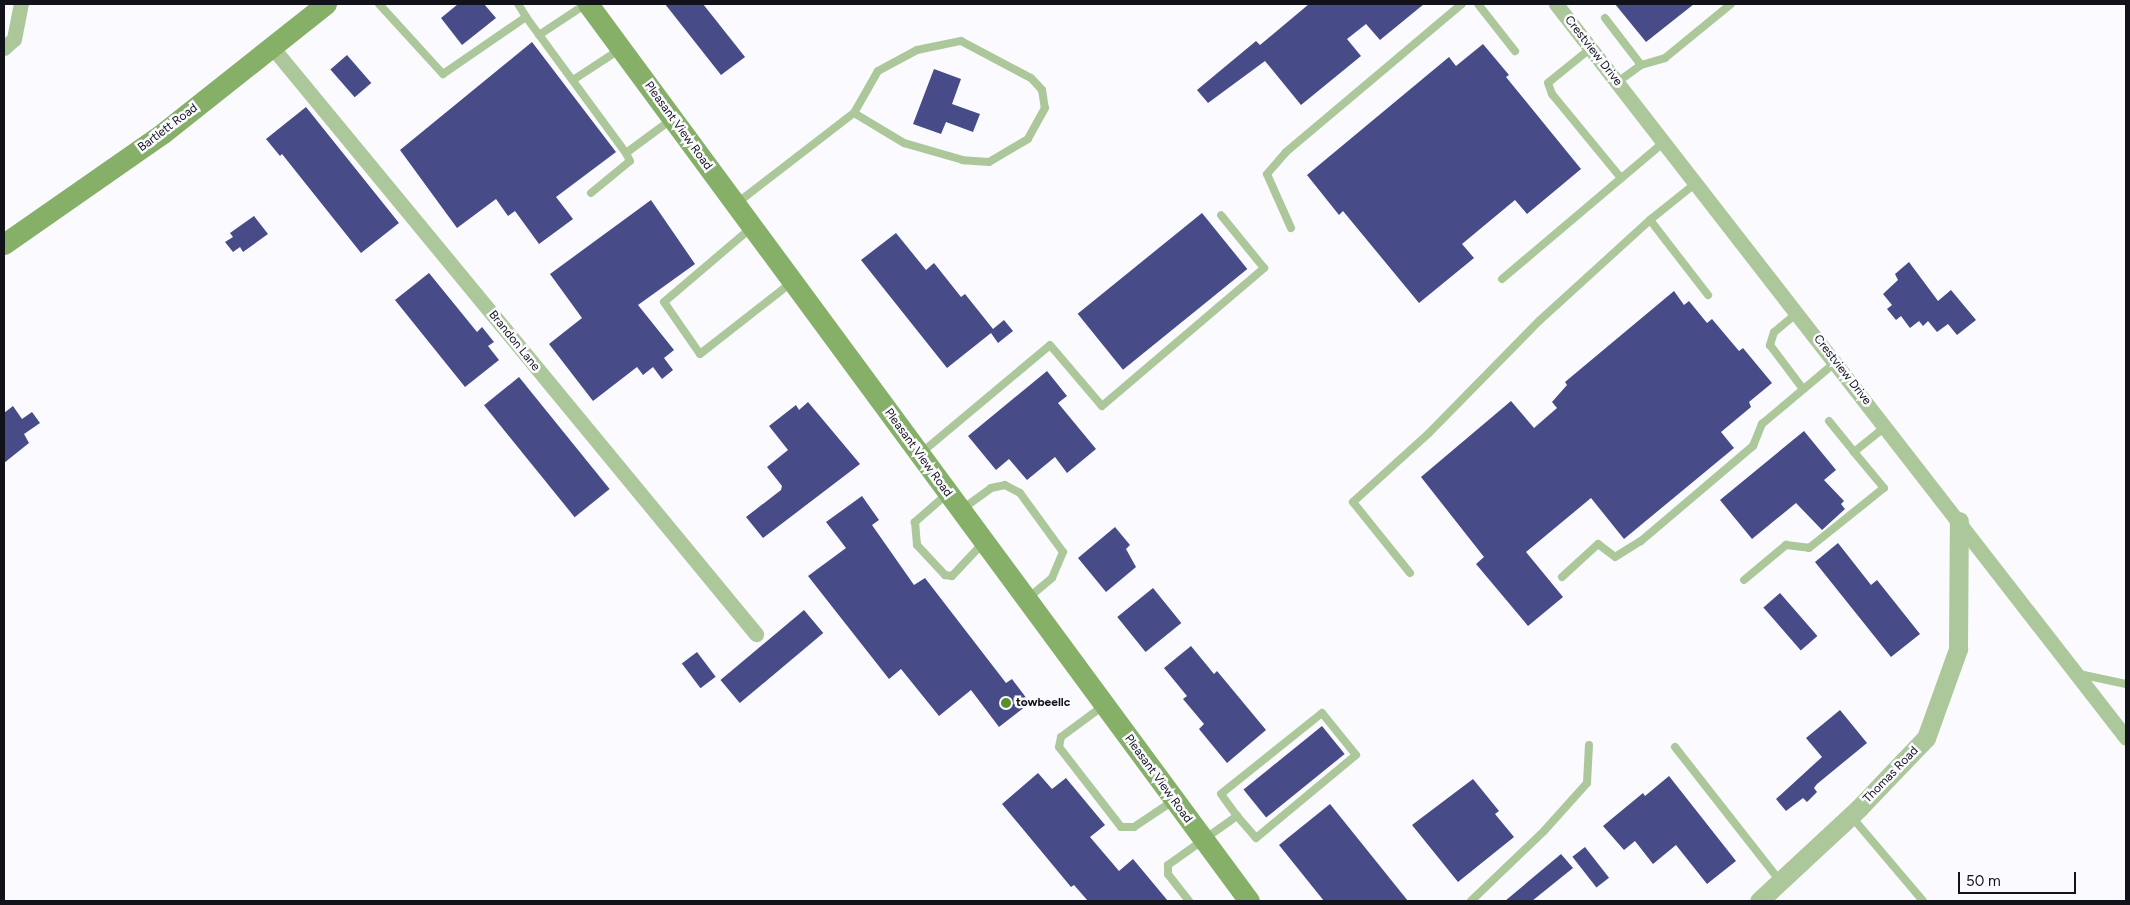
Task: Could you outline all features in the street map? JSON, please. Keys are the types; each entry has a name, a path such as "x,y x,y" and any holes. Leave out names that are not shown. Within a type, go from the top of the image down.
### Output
{"main road":[{"name":"Bartlett Road","path":"4,244 163,133 326,4"},
{"name":"Pleasant View Road","path":"587,4 1248,901"}],"street":[{"path":"4,48 14,39 20,4"},
{"name":"Crestview Drive","path":"1556,4 1960,521 2126,738"},
{"name":"Brandon Lane","path":"272,47 756,634"},
{"name":"Thomas Road","path":"1759,901 1782,882 1851,816 1926,738 1958,649 1960,521"}],"lane":[{"path":"379,4 443,74 526,17"},
{"path":"518,4 626,153 630,162 590,193"},
{"path":"540,35 587,4"},
{"path":"1291,228 1267,174 1286,152 1462,4"},
{"path":"1478,4 1515,51"},
{"path":"1618,82 1641,64 1665,58 1731,4"},
{"path":"1605,18 1641,64"},
{"path":"736,204 854,113 878,71 917,50 961,41 1031,78 1042,90 1045,108 1028,140 989,162 963,160 904,144 854,113"},
{"path":"572,80 621,48"},
{"path":"1591,48 1548,83 1549,88 1621,178"},
{"path":"626,153 672,118"},
{"path":"1502,278 1664,142"},
{"path":"1410,572 1353,502 1428,434 1539,321 1650,220 1696,183"},
{"path":"920,454 1050,345 1102,406 1264,268 1221,215"},
{"path":"1650,220 1708,295"},
{"path":"752,227 664,302 700,354 793,282"},
{"path":"1797,313 1774,332 1770,345 1803,389"},
{"path":"1562,577 1598,544 1615,557 1641,541 1753,446 1762,424 1836,362"},
{"path":"1744,580 1786,545 1809,548 1884,488 1829,421"},
{"path":"1854,452 1885,427"},
{"path":"961,511 991,488 1005,485 1020,494 1036,515 1063,552 1052,578 1026,599"},
{"path":"948,493 915,522 917,545 945,576 952,576 984,542"},
{"path":"2078,674 2126,684"},
{"path":"1104,705 1058,741 1059,747 1112,819 1126,830 1134,827 1174,800"},
{"path":"1322,713 1356,756 1256,838 1237,816 1221,794 1322,713"},
{"path":"1471,901 1544,831 1587,783 1589,745"},
{"path":"1675,747 1782,882"},
{"path":"1189,901 1168,874 1168,865 1237,816"},
{"path":"1851,816 1922,901"}],"building":[{"path":"458,4 484,4 496,18 462,45 441,18"},
{"path":"665,4 703,4 745,57 721,75"},
{"path":"1309,4 1424,4 1380,40 1366,24 1347,39 1361,56 1301,105 1265,61 1208,103 1197,90 1256,41 1260,45"},
{"path":"1615,4 1694,4 1646,42"},
{"path":"532,42 616,152 556,197 573,219 539,244 515,211 508,216 496,199 457,228 400,150"},
{"path":"1483,44 1509,75 1506,77 1581,169 1527,214 1515,200 1462,244 1474,258 1419,303 1343,211 1339,215 1307,175 1449,57 1456,66"},
{"path":"347,55 371,83 355,97 330,69"},
{"path":"934,69 961,79 952,104 980,114 973,132 946,122 941,134 913,124"},
{"path":"306,107 399,223 361,253 282,154 280,156 266,139"},
{"path":"651,200 695,264 638,305 674,350 664,358 673,370 662,379 653,367 643,375 637,367 593,401 549,344 582,318 550,274"},
{"path":"1202,213 1247,269 1123,370 1078,314"},
{"path":"254,216 268,234 243,252 240,247 233,252 225,242 233,237 230,233"},
{"path":"896,233 926,270 934,263 961,297 965,294 993,329 1004,320 1013,331 998,343 991,333 947,368 861,260"},
{"path":"1909,262 1938,301 1951,290 1976,320 1957,335 1948,324 1937,332 1928,321 1923,326 1919,321 1910,328 1901,316 1896,320 1887,309 1892,305 1883,294 1898,280 1895,274"},
{"path":"429,273 477,332 482,327 494,342 488,346 499,360 465,387 395,300"},
{"path":"1674,291 1684,305 1689,301 1707,323 1712,319 1739,351 1743,348 1772,383 1749,402 1751,407 1721,432 1734,448 1624,539 1591,498 1526,552 1563,597 1528,626 1476,564 1484,557 1421,477 1511,401 1534,428 1557,408 1552,402 1567,385 1565,382"},
{"path":"1047,371 1067,396 1058,403 1096,449 1067,473 1055,457 1027,480 1009,459 996,470 968,436"},
{"path":"519,377 610,489 575,517 484,405"},
{"path":"808,402 860,464 763,538 746,517 781,490 782,486 767,467 788,450 769,426 796,405 799,410"},
{"path":"13,406 22,419 32,412 40,423 24,434 29,443 4,463 4,413"},
{"path":"1804,431 1836,470 1824,480 1844,501 1841,504 1845,509 1822,530 1796,503 1752,539 1720,500"},
{"path":"862,496 879,520 872,525 914,585 925,578 1006,683 1012,679 1030,703 999,727 971,690 939,716 901,669 889,679 808,576 846,548 826,522"},
{"path":"1115,527 1130,545 1126,549 1136,567 1106,592 1078,558"},
{"path":"1838,543 1871,585 1877,580 1920,634 1891,657 1815,562"},
{"path":"1153,588 1181,623 1146,652 1117,617"},
{"path":"1780,593 1817,636 1801,650 1763,607"},
{"path":"804,610 823,633 740,703 721,680"},
{"path":"1191,646 1214,674 1217,671 1266,730 1227,763 1199,729 1204,724 1183,699 1187,696 1164,668"},
{"path":"697,652 716,677 700,688 682,663"},
{"path":"1840,710 1867,743 1817,784 1814,788 1817,792 1807,802 1803,798 1786,811 1776,799 1822,757 1806,738"},
{"path":"1322,726 1345,754 1266,818 1244,790"},
{"path":"1038,773 1052,789 1066,778 1105,825 1090,837 1119,871 1133,859 1168,901 1088,901 1074,885 1071,887 1002,804"},
{"path":"1669,776 1736,861 1707,884 1676,845 1653,864 1635,841 1624,850 1603,826 1643,793 1645,796"},
{"path":"1473,779 1499,811 1495,814 1514,837 1458,882 1412,825"},
{"path":"1330,804 1408,901 1324,901 1279,845"},
{"path":"1585,847 1609,878 1596,888 1572,857"},
{"path":"1561,854 1573,868 1532,901 1505,901"}],"place":[{"name":"towbeellc","path":"1006,703"}]}
